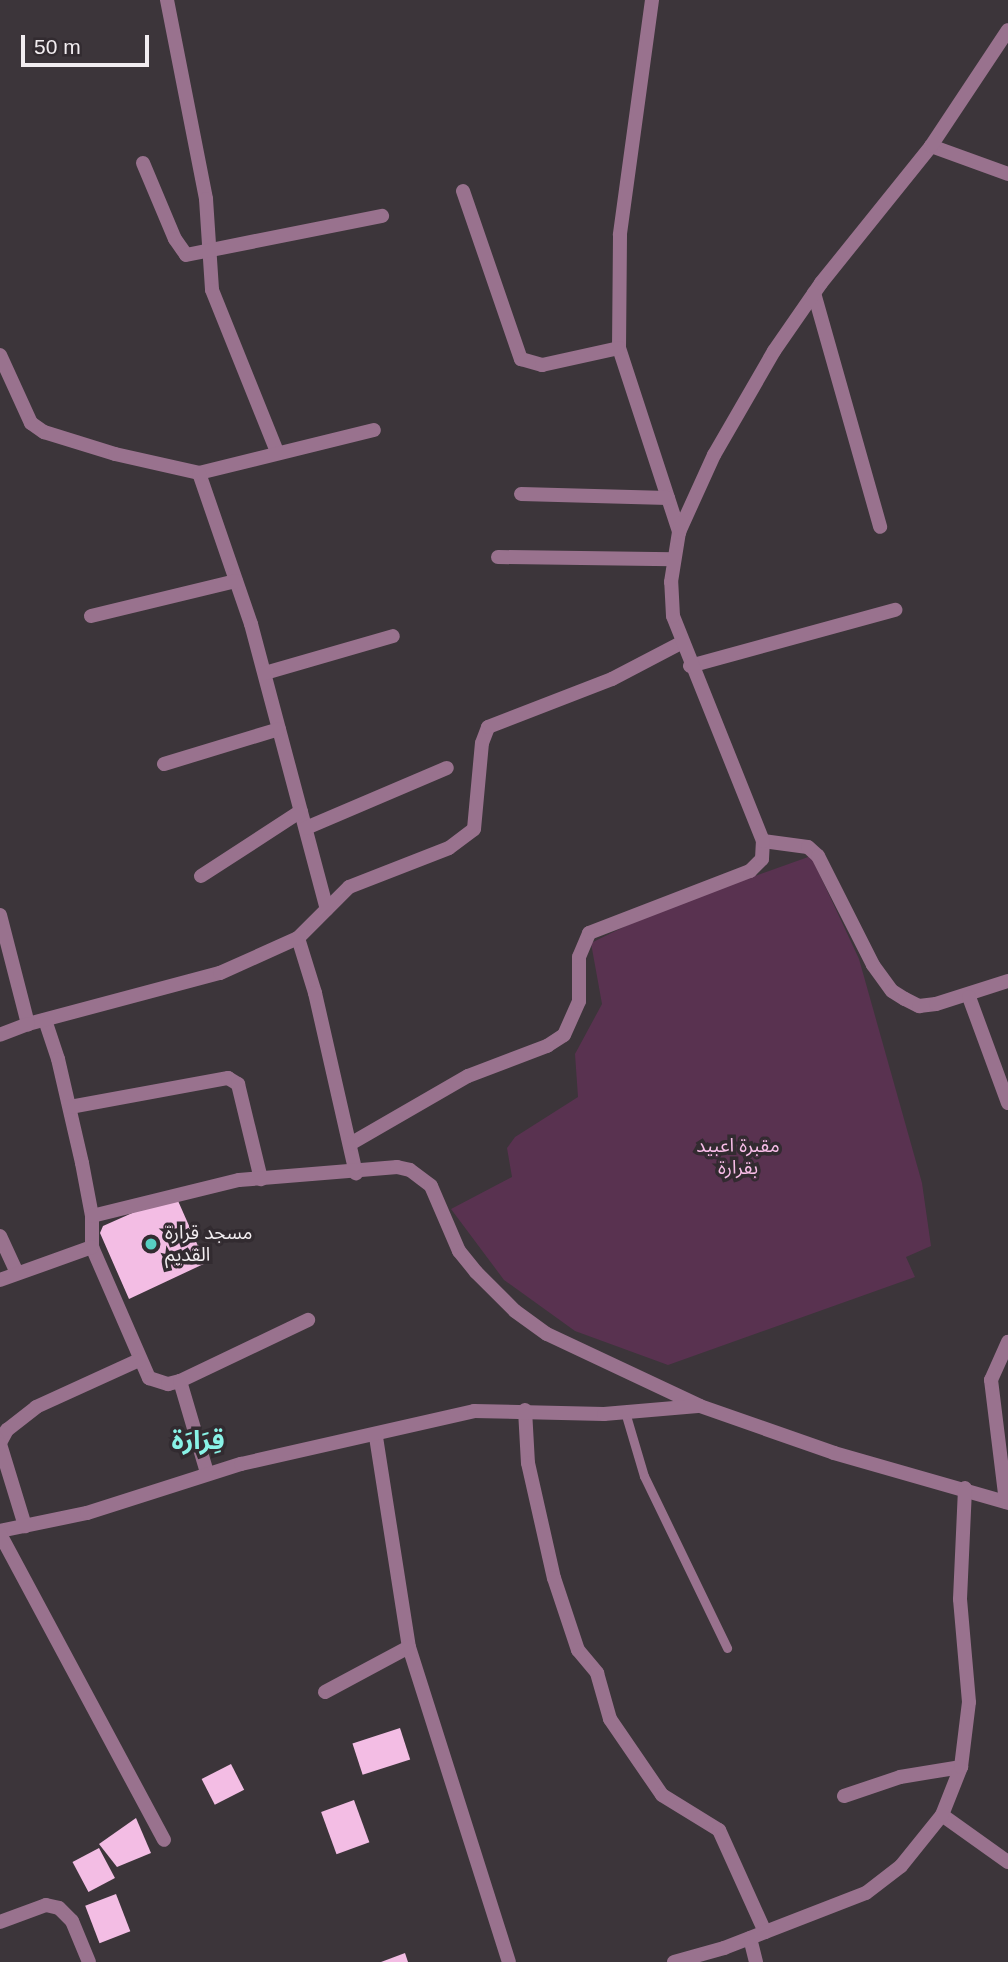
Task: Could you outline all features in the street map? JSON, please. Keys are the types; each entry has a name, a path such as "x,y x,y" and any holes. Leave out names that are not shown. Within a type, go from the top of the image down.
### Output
{"street":[{"path":"167,0 198,149 218,310 277,452"},
{"path":"652,0 620,235 619,348 679,532"},
{"path":"350,1144 468,1076 547,1046 564,1035 579,1001 579,957 589,933 750,871 762,859 763,841 681,643 671,600 673,559 679,532 714,455 814,293 932,146 1008,30"},
{"path":"932,146 1008,174"},
{"path":"143,163 183,253 210,252 382,216"},
{"path":"463,191 521,359 542,365 619,348"},
{"path":"814,293 880,527"},
{"path":"0,355 31,423 44,432 199,473 374,430"},
{"path":"199,473 265,673 327,909"},
{"path":"522,494 668,498"},
{"path":"498,557 673,559"},
{"path":"91,616 236,582"},
{"path":"690,666 895,610"},
{"path":"265,673 393,636"},
{"path":"0,1035 28,1024 220,972 298,938 349,887 449,848 474,829 482,743 488,727 612,679 681,643"},
{"path":"164,764 279,729"},
{"path":"306,828 447,768"},
{"path":"201,876 301,811"},
{"path":"763,841 808,847 818,856 873,965 892,991 919,1006 969,997 1008,981"},
{"path":"0,915 6,968 28,1024"},
{"path":"298,938 356,1173"},
{"path":"969,997 1008,1103"},
{"path":"45,1020 70,1107 92,1216 92,1247 139,1360 154,1381 180,1381 308,1320"},
{"path":"70,1107 229,1078 237,1084 261,1179"},
{"path":"92,1216 186,1190 261,1179 356,1173 397,1167 422,1176 431,1186 459,1251 515,1311 582,1352 699,1406 834,1452 965,1488 1007,1503 990,1380 1008,1342"},
{"path":"0,1236 17,1273"},
{"path":"0,1280 92,1247"},
{"path":"25,1526 0,1443 13,1424 45,1402 139,1360"},
{"path":"180,1381 207,1473"},
{"path":"164,1840 0,1532 87,1513 207,1473 376,1437 474,1411 625,1412 699,1406"},
{"path":"525,1410 528,1463 554,1578 578,1650 597,1673 610,1719 662,1795 719,1830 765,1932"},
{"path":"376,1437 409,1647 509,1962"},
{"path":"674,1962 750,1938 866,1894 901,1866 942,1815 961,1766 970,1702 960,1599 965,1488"},
{"path":"326,1692 409,1647"},
{"path":"844,1796 900,1777 961,1766"},
{"path":"942,1815 1008,1862"},
{"path":"0,1922 46,1905 59,1908 72,1921 89,1962"},
{"path":"750,1938 757,1962"}],"lane":[{"path":"625,1412 644,1476 727,1648"}],"green space":[{"name":"مقبرة اعبيد بقرارة","path":"811,856 859,959 922,1183 931,1246 906,1257 915,1277 668,1365 575,1331 504,1280 451,1209 512,1177 507,1148 515,1137 578,1097 575,1054 602,1004 591,943 652,913"}],"building":[{"path":"175,1194 198,1246 202,1244 210,1261 129,1299 100,1233 103,1226"},
{"path":"400,1728 410,1759 363,1775 352,1743"},
{"path":"231,1764 244,1790 215,1805 202,1779"},
{"path":"354,1800 369,1842 337,1854 321,1812"},
{"path":"136,1818 151,1853 117,1867 99,1844"},
{"path":"99,1848 115,1878 88,1892 73,1862"},
{"path":"116,1894 130,1931 100,1943 85,1906"},
{"path":"405,1953 408,1962 381,1962"}],"place":[{"name":"مسجد قرارة القديم","path":"151,1244"}],"district":[{"name":"قِرَارَة","path":"198,1441"}]}
